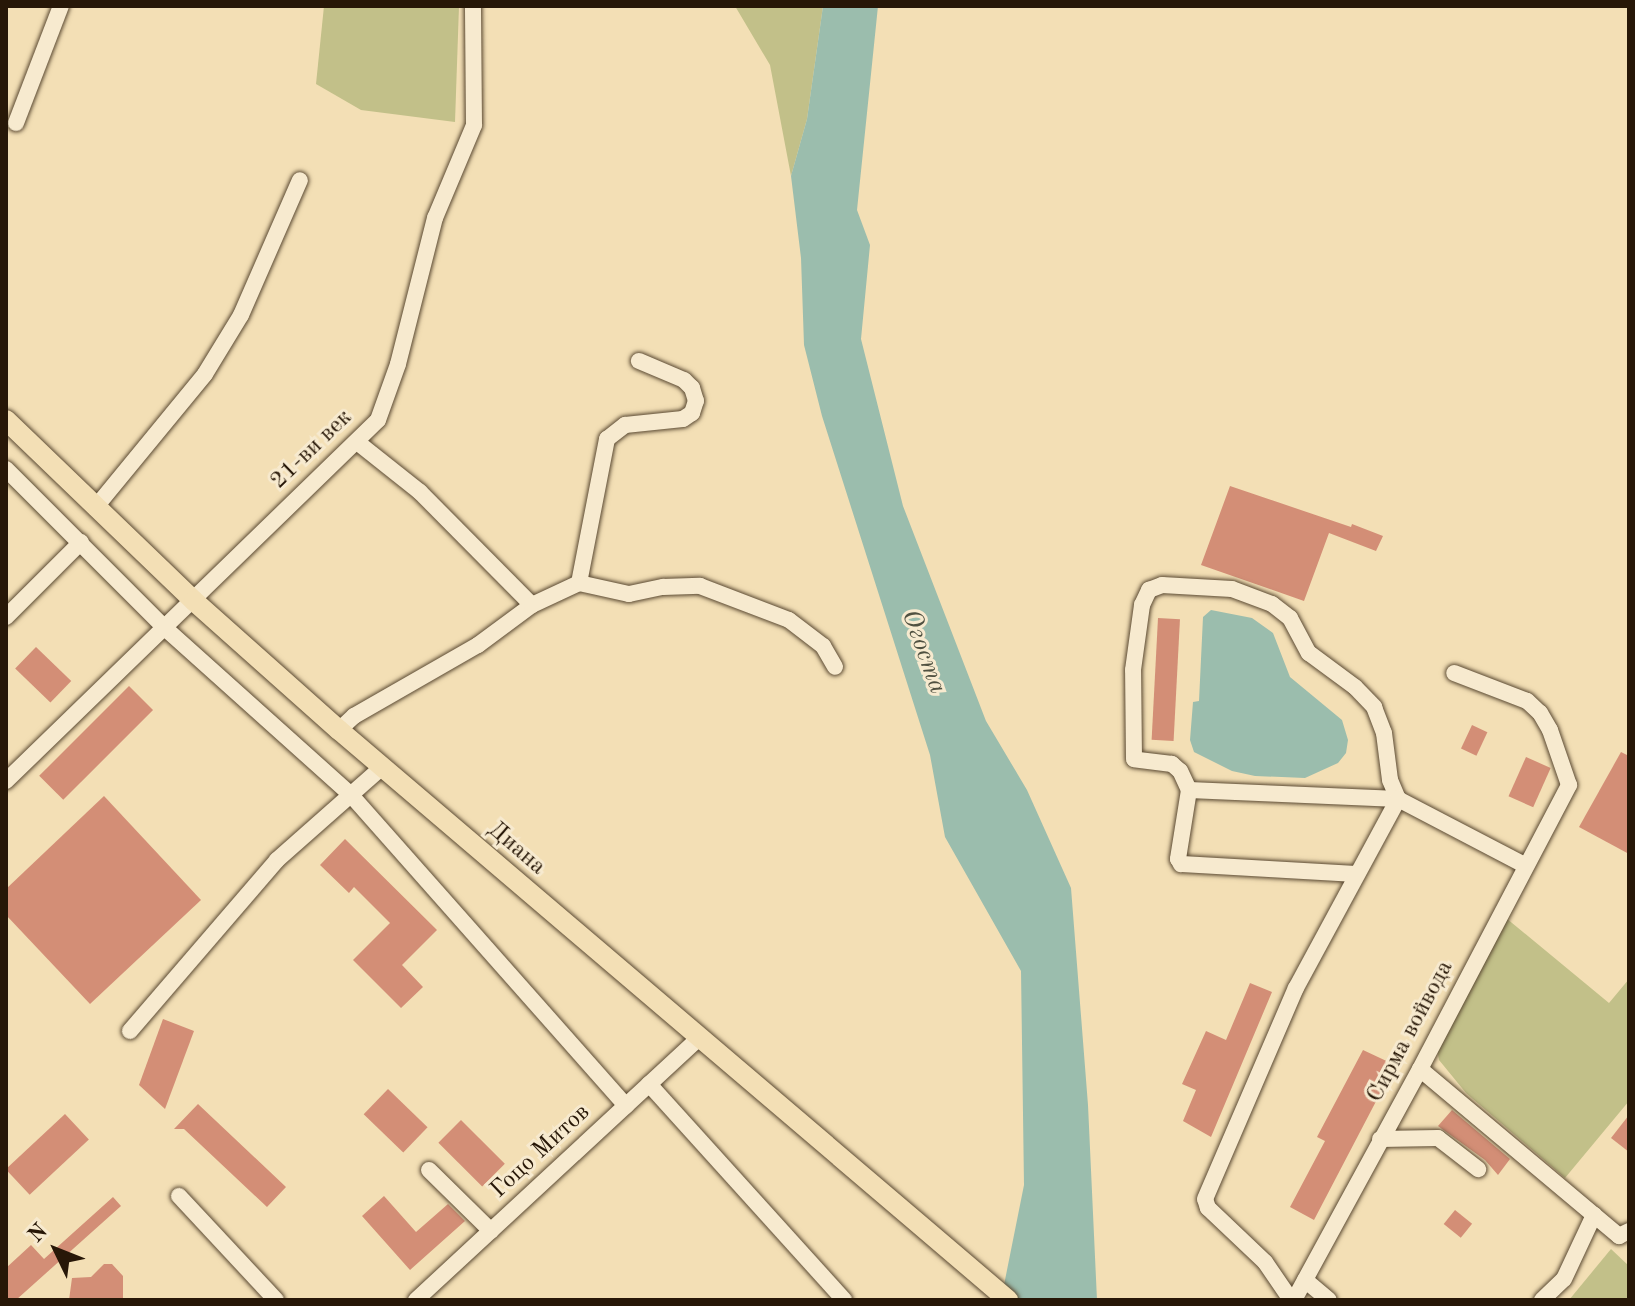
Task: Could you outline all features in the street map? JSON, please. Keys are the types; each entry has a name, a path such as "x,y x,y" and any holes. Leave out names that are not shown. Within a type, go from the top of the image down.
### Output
{"main road":[{"name":"Диана","path":"6,420 194,601 339,730 1008,1300"}],"street":[{"path":"16,123 61,6"},
{"name":"21-ви век","path":"6,781 378,420 398,364 435,218 474,125 473,6"},
{"path":"95,508 205,374 241,315 300,180"},
{"path":"579,583 607,439 625,425 683,419 692,413 696,401 692,388 684,380 639,361"},
{"path":"357,442 420,492 532,605"},
{"path":"6,469 166,629 351,795 626,1106"},
{"path":"6,617 81,542"},
{"path":"339,730 354,716 478,645 532,605 579,583 629,594 663,587 700,586 789,620 823,646 835,667"},
{"path":"1357,874 1181,864 1178,859 1189,790 1180,771 1172,764 1140,761 1131,755 1133,670 1142,605 1149,590 1162,585 1232,589 1272,604 1290,618 1309,653 1355,687 1374,707 1384,733 1390,780 1398,799"},
{"name":"Сирма войвода","path":"1292,1300 1420,1069 1569,785 1550,730 1540,713 1527,701 1454,673"},
{"path":"130,1031 277,860 382,767"},
{"path":"1189,790 1398,799 1526,866"},
{"path":"1292,1300 1265,1262 1208,1208 1205,1193 1296,988 1398,799"},
{"name":"Гоцо Митов","path":"416,1300 698,1039"},
{"path":"1420,1069 1619,1236 1629,1231"},
{"path":"649,1084 844,1300"},
{"path":"1380,1139 1438,1138 1478,1169"},
{"path":"429,1170 491,1231"},
{"path":"179,1196 276,1300"},
{"path":"1542,1300 1564,1279 1594,1215"},
{"path":"1305,1280 1329,1300"}],"shaded area":[{"path":"324,6 459,6 455,122 361,110 316,84"},
{"path":"735,6 823,6 807,119 791,176 770,65"},
{"path":"1506,918 1609,1003 1629,979 1629,1101 1565,1178 1466,1093 1439,1060 1437,1048"},
{"path":"1611,1249 1629,1266 1629,1300 1569,1300"}],"water":[{"name":"Огоста","path":"823,6 878,6 857,210 870,245 861,339 903,506 986,721 1027,790 1071,888 1088,1105 1097,1300 1001,1300 1024,1185 1021,971 945,837 930,755 822,416 804,345 801,258 791,176 807,119"},
{"path":"1211,610 1252,618 1273,633 1290,677 1342,720 1348,740 1346,753 1338,763 1305,778 1255,776 1232,771 1194,752 1190,740 1193,702 1199,701 1203,617"}],"building":[{"path":"1230,486 1383,536 1376,551 1329,533 1304,601 1201,565"},
{"path":"1158,618 1180,619 1174,741 1152,740"},
{"path":"36,647 71,681 50,703 15,669"},
{"path":"129,686 153,710 63,800 39,776"},
{"path":"1472,725 1487,732 1476,756 1461,749"},
{"path":"1621,752 1629,756 1629,854 1579,827"},
{"path":"1526,757 1551,768 1533,807 1509,796"},
{"path":"104,796 201,900 90,1004 6,915 6,889"},
{"path":"345,839 437,930 402,965 423,987 401,1008 353,960 390,923 354,887 349,893 320,865"},
{"path":"1250,983 1272,992 1211,1137 1183,1121 1196,1090 1182,1084 1206,1031 1226,1040"},
{"path":"163,1019 194,1031 165,1109 139,1085"},
{"path":"1363,1050 1395,1065 1314,1220 1290,1207 1325,1141 1317,1137"},
{"path":"388,1089 428,1127 403,1152 364,1114"},
{"path":"198,1104 286,1187 267,1207 184,1129 174,1129"},
{"path":"1452,1110 1510,1159 1498,1175 1485,1160 1438,1126"},
{"path":"65,1114 89,1140 30,1195 6,1169"},
{"path":"1629,1115 1629,1152 1611,1138"},
{"path":"461,1120 505,1164 482,1186 438,1143"},
{"path":"384,1196 416,1232 448,1204 465,1221 410,1270 362,1216"},
{"path":"113,1197 121,1206 16,1300 6,1300 6,1268 31,1245 44,1259"},
{"path":"1455,1210 1472,1224 1461,1238 1444,1224"},
{"path":"104,1264 112,1264 123,1276 123,1300 69,1300 72,1278 91,1277"}]}
